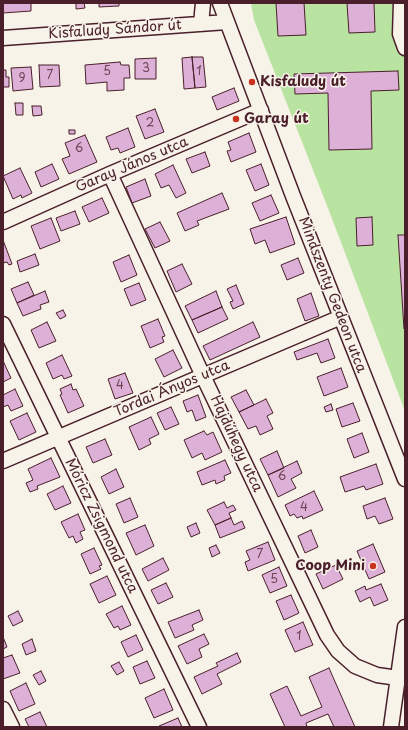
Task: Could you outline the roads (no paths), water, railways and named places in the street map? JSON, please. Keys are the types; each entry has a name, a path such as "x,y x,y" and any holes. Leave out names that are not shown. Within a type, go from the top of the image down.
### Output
{"street":[{"path":"201,24 203,3"},
{"name":"Mindszenty Gedeon utca","path":"220,3 341,318 405,479"},
{"path":"401,3 400,34 405,48"},
{"name":"Kisfaludy Sándor út","path":"3,38 227,22"},
{"name":"Garay János utca","path":"3,222 110,174 261,110"},
{"name":"Hajdúhegy utca","path":"110,174 203,376 327,635 338,651 355,666 377,675 401,676"},
{"name":"Tordai Ányos utca","path":"3,461 341,318"},
{"name":"Móricz Zsigmond utca","path":"3,324 199,727"},
{"path":"391,727 401,676 405,627"},
{"path":"3,709 12,727"}],"place":[{"name":"Kisfaludy út","path":"252,82"},
{"name":"Garay út","path":"236,119"},
{"name":"Coop Mini","path":"373,566"}]}
